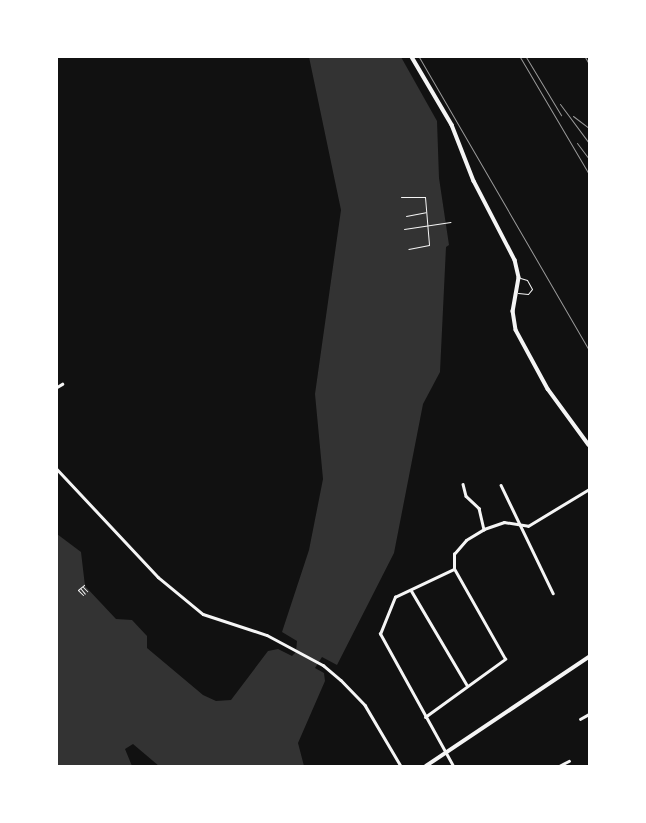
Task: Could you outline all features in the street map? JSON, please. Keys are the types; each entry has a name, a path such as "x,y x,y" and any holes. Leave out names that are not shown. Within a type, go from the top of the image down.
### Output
{"main road":[{"path":"412,57 452,125 474,181 515,260 519,278 518,292 513,311 516,330 548,389 589,445"},
{"path":"426,766 589,657"}],"street":[{"path":"57,387 62,384"},
{"path":"57,469 158,577 203,614 290,646 322,665 365,705 402,766"},
{"path":"463,484 466,496 479,508 484,529"},
{"path":"501,485 553,593"},
{"path":"425,717 504,659 454,569 454,554 466,540 484,529 504,522 528,526 589,489"},
{"path":"453,766 380,634 395,597 406,589 411,590 454,569"},
{"path":"411,590 467,686"},
{"path":"580,719 589,714"},
{"path":"559,766 569,761"}],"lane":[{"path":"518,292 528,294 532,289 527,280 519,278"}],"path":[{"path":"401,197 425,197 429,245 408,250"},
{"path":"406,216 426,212"},
{"path":"404,229 450,222"},
{"path":"80,589 84,585"},
{"path":"82,587 87,591"},
{"path":"80,589 85,594"},
{"path":"80,589 83,596"}],"shaded area":[{"path":"309,57 401,57 437,121 439,178 449,245 446,247 440,372 423,404 394,553 337,665 322,657 315,668 324,673 325,681 298,743 304,766 159,766 133,744 125,749 132,766 57,766 57,534 81,552 85,586 116,619 132,620 147,636 147,648 203,695 216,701 231,700 268,651 278,649 292,656 296,652 297,641 282,632 309,550 323,479 315,394 341,210"}],"railway":[{"path":"419,57 589,350"},
{"path":"520,57 589,174"},
{"path":"526,57 561,115"},
{"path":"585,57 589,64"},
{"path":"560,104 589,143"},
{"path":"573,116 589,128"},
{"path":"577,143 589,159"}]}
